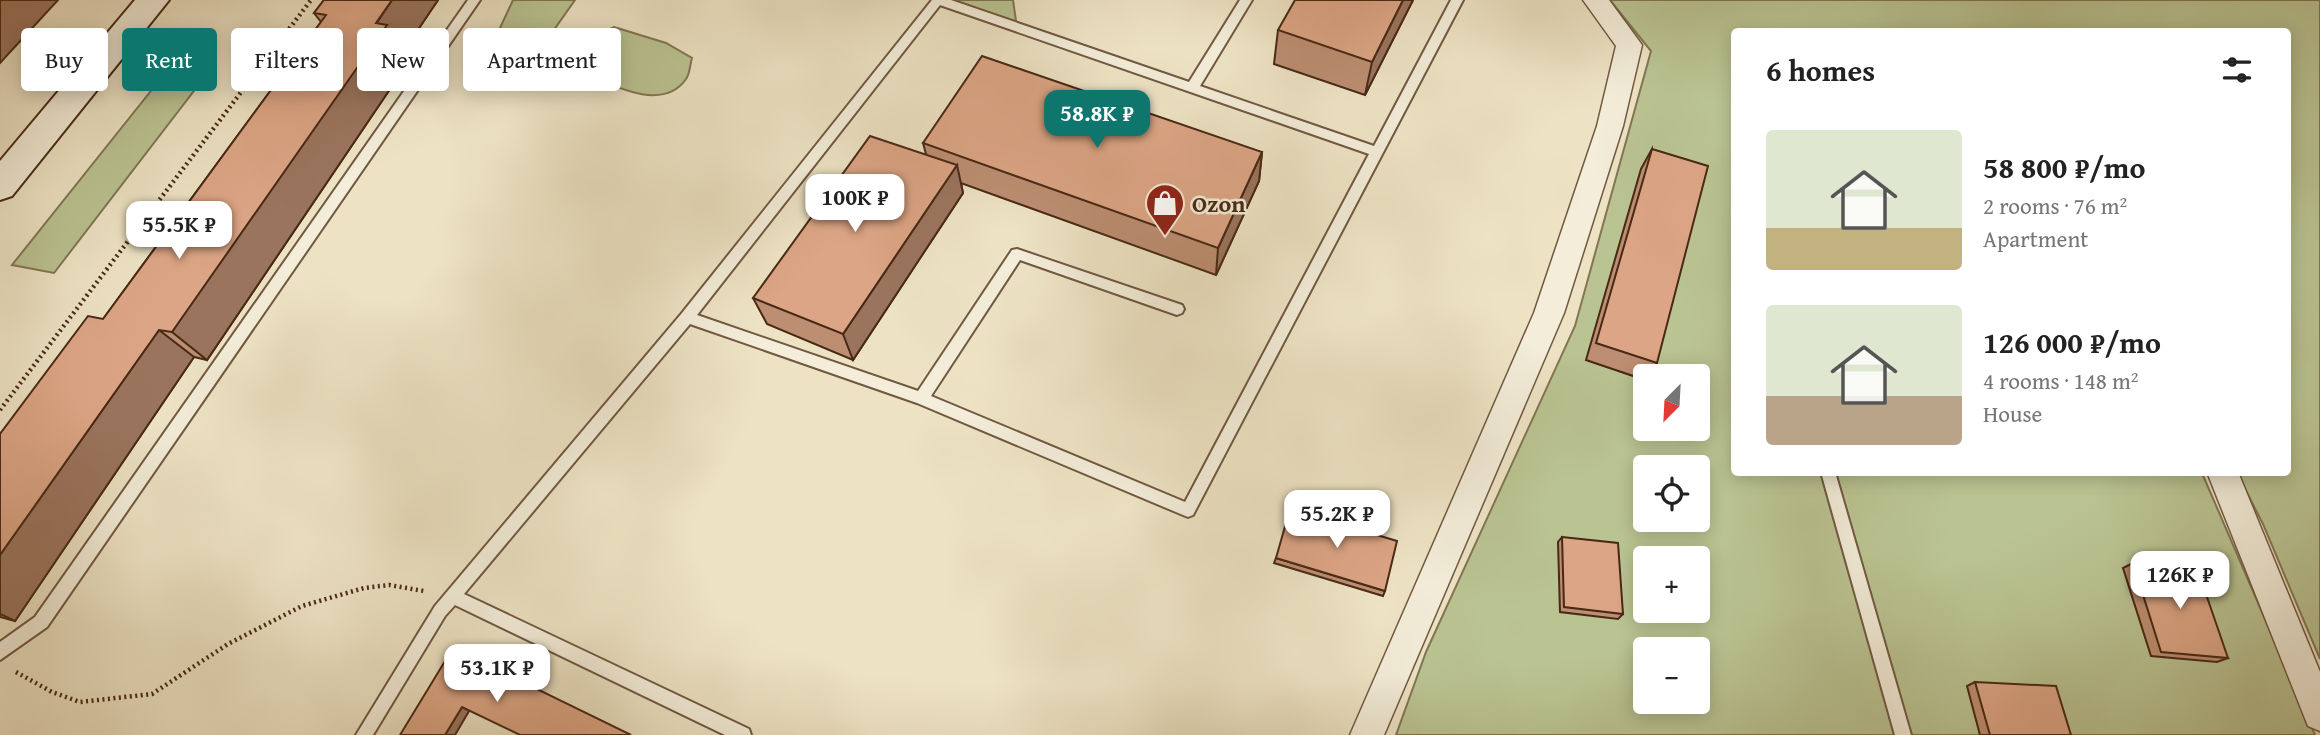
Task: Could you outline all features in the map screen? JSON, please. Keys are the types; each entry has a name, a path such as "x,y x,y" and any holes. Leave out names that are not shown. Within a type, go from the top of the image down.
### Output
{"street":[{"path":"0,186 153,0"},
{"path":"1367,735 1549,313 1610,126 1629,45 1595,0"},
{"path":"2224,476 2320,714"}],"lane":[{"path":"0,652 41,622 474,0"},
{"path":"364,735 440,611 687,317 938,0 1378,152"},
{"path":"1192,88 1246,0"},
{"path":"687,317 921,398 1188,510 1457,0"},
{"path":"921,398 1017,254 1177,309"},
{"path":"1829,476 1903,735"},
{"path":"453,596 743,735"}],"path":[{"path":"0,410 311,0"},
{"path":"10,669 80,702 152,694 228,644 302,606 363,587 389,585 453,596"}],"green space":[{"path":"513,0 575,0 555,28 500,28"},
{"path":"950,0 1013,0 1016,21 1015,21"},
{"path":"1610,0 2320,0 2320,659 2263,524 2239,476 2291,476 2291,28 1731,28 1731,476 2203,476 2315,735 1396,735 1426,652 1575,326 1651,51"},
{"path":"621,29 666,43 692,58 686,79 676,89 663,94 634,93 621,89"},
{"path":"151,91 194,91 54,273 12,265"}],"building":[{"path":"324,0 392,0 376,23 387,25 385,28 357,28 357,68 343,88 343,28 316,28 326,15 314,13"},
{"path":"1295,0 1403,0 1372,62 1278,30"},
{"path":"982,56 1262,152 1218,248 923,143"},
{"path":"270,91 341,91 172,332 159,330 0,555 0,434 88,316 103,319"},
{"path":"870,136 957,165 843,334 753,298"},
{"path":"1652,149 1708,166 1657,363 1596,343"},
{"path":"1290,509 1397,541 1385,591 1276,558"},
{"path":"1562,537 1618,543 1623,614 1564,607"},
{"path":"2133,563 2197,568 2228,658 2161,652"},
{"path":"453,648 631,735 520,735 462,707 445,735 400,735"},
{"path":"1975,682 2056,686 2071,735 1990,735"}],"place":[{"name":"Ozon","path":"1165,237"}]}
